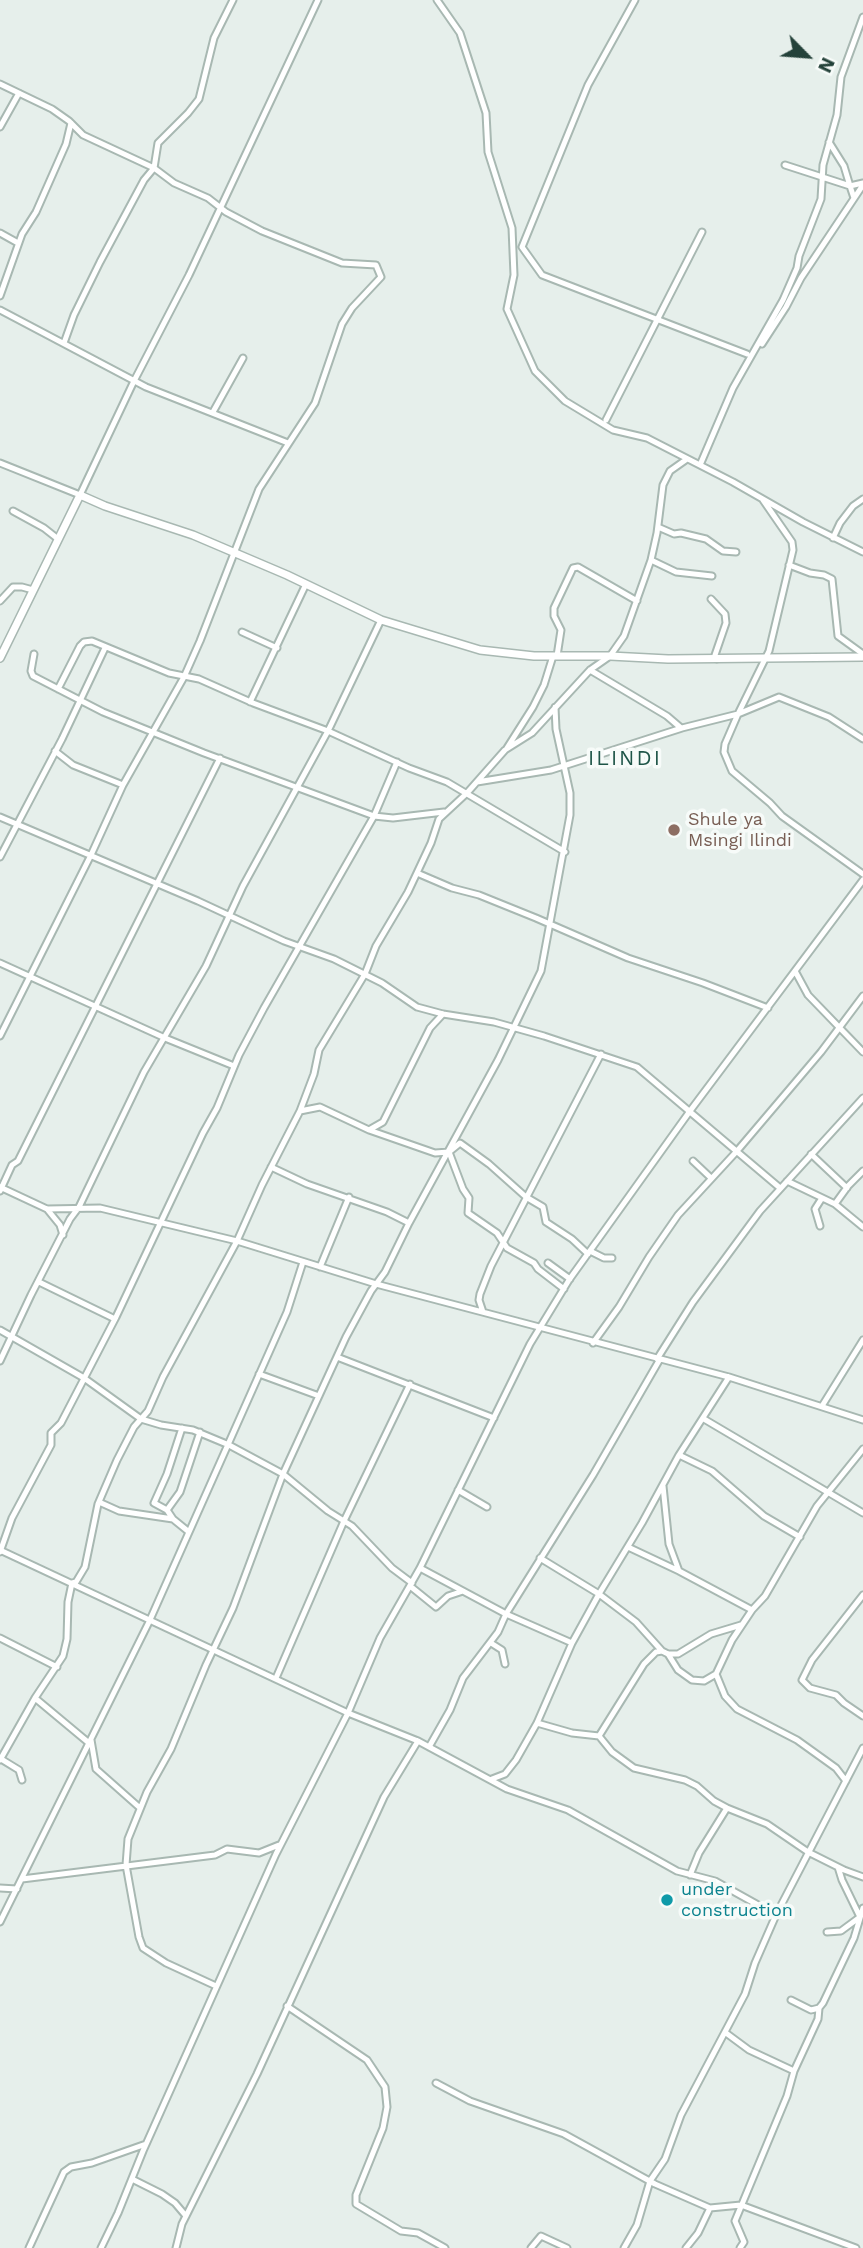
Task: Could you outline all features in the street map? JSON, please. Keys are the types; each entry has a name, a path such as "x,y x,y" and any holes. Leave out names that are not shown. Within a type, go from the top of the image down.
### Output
{"street":[{"path":"64,343 100,261 144,180 154,168 158,143 188,113 202,93 214,38 233,0"},
{"path":"0,658 134,381 189,275 318,0"},
{"path":"437,0 460,33 486,113 488,152 512,228 514,275 507,309 531,365 539,377 565,401 603,424 622,433 645,438 700,465 863,552"},
{"path":"635,0 588,85 522,247 542,275 747,354"},
{"path":"750,361 783,300 821,199 821,178 836,115 844,65 863,17"},
{"path":"0,84 52,109 83,135 154,168 174,183 208,198 262,231 342,263 376,265 381,272 380,279 352,308 342,324 327,361 317,397 259,489 184,677 123,785 0,1036"},
{"path":"0,127 19,93"},
{"path":"0,296 19,243 66,144 71,123"},
{"path":"829,141 844,166 854,198"},
{"path":"785,165 850,186 863,184"},
{"path":"700,465 733,388 863,184"},
{"path":"606,420 702,232"},
{"path":"0,233 19,243"},
{"path":"0,310 134,381 288,443"},
{"path":"213,412 243,358"},
{"path":"505,750 533,733 590,670 610,656 626,632 651,560 665,479 670,471 687,459"},
{"path":"0,463 105,506 175,527 381,620 480,650 555,656 668,659 863,655"},
{"path":"760,496 792,542 793,550 770,648 724,749 732,771 791,824 863,874"},
{"path":"833,538 853,506 863,499"},
{"path":"13,511 58,539"},
{"path":"658,527 674,534 706,539 723,551 736,552"},
{"path":"651,560 676,572 712,576"},
{"path":"789,565 832,579 838,636 863,655"},
{"path":"72,1583 76,1582 85,1567 99,1502 127,1440 148,1410 163,1377 237,1241 300,1111 314,1074 319,1050 365,974 376,946 417,873 439,820 505,750 538,696 555,656 561,630 554,616 554,607 573,568 578,567 637,601"},
{"path":"250,702 306,584"},
{"path":"0,601 13,587 22,586 33,590"},
{"path":"711,598 726,614 726,623 715,655 717,659"},
{"path":"0,1361 138,1084 206,966 229,915 328,731 381,620"},
{"path":"242,632 277,648"},
{"path":"58,689 84,642 92,641 184,677 199,679 447,782 565,852"},
{"path":"0,858 105,648"},
{"path":"34,654 32,676 80,701 296,789 374,816 393,818 444,813"},
{"path":"590,670 667,716 681,728"},
{"path":"477,782 533,774 565,766 681,728 738,714 776,697 782,697 829,717 863,739"},
{"path":"216,1986 166,1963 143,1948 126,1865 128,1839 246,1580 283,1474 355,1319 385,1272 449,1152 543,966 570,815 570,793 556,729 555,707"},
{"path":"55,751 73,765 123,785"},
{"path":"220,758 96,1007 1,1189 47,1209 100,1208 237,1241 376,1284 729,1377 863,1420"},
{"path":"397,762 374,816 264,1008 234,1066 217,1108 115,1319 61,1423 51,1433 51,1445 12,1518 0,1551 348,1713 429,1746 507,1789 568,1810 665,1865 715,1881 776,1915"},
{"path":"0,817 365,974 386,985 411,1004 443,1014 477,1018 513,1028 637,1067 780,1188"},
{"path":"417,873 452,888 479,895 576,937 601,944 628,958 768,1008"},
{"path":"100,2248 280,1844 348,1713 380,1638 420,1567 540,1328 570,1279 690,1111 863,880"},
{"path":"0,963 165,1038 234,1066"},
{"path":"795,971 808,995 863,1052"},
{"path":"593,1343 663,1237 821,1052 863,996"},
{"path":"369,1130 383,1122 430,1028 443,1014"},
{"path":"483,1313 480,1294 502,1242 601,1054"},
{"path":"429,1746 450,1710 463,1678 491,1643 701,1291 780,1188 863,1098"},
{"path":"300,1111 320,1107 369,1130 435,1153 449,1152 460,1143 543,1207 546,1222 550,1226 589,1253 612,1258"},
{"path":"449,1152 469,1198 468,1213 497,1233 509,1249 534,1264 564,1289"},
{"path":"811,1154 846,1188"},
{"path":"693,1161 712,1178"},
{"path":"271,1167 307,1184 349,1197 409,1223"},
{"path":"835,1204 863,1171"},
{"path":"787,1181 835,1204 863,1227"},
{"path":"320,1267 349,1197"},
{"path":"820,1226 815,1209 822,1198"},
{"path":"47,1209 60,1225 63,1235"},
{"path":"0,1922 149,1622 295,1293 303,1262"},
{"path":"548,1263 570,1279"},
{"path":"39,1282 115,1319"},
{"path":"0,1330 84,1378 141,1419 200,1432 283,1474 359,1532 384,1560 436,1607 451,1594 463,1591"},
{"path":"822,1406 863,1340"},
{"path":"337,1357 494,1418"},
{"path":"259,1374 319,1396"},
{"path":"492,1779 505,1774 516,1760 537,1723 572,1643 599,1594 679,1455 729,1377"},
{"path":"276,1678 344,1521 410,1384"},
{"path":"704,1419 863,1513"},
{"path":"181,1428 167,1474 154,1503 167,1510 173,1519 189,1532"},
{"path":"167,1510 180,1492 200,1432"},
{"path":"540,1558 599,1594 636,1622 678,1670 692,1680 704,1681 716,1674 742,1625 765,1596 817,1506 863,1449"},
{"path":"679,1455 712,1471 764,1516 800,1537"},
{"path":"663,1483 669,1544 679,1571"},
{"path":"458,1490 487,1507"},
{"path":"99,1502 119,1511 173,1519"},
{"path":"628,1547 752,1610"},
{"path":"420,1567 506,1614 572,1643"},
{"path":"22,1780 19,1770 0,1760 65,1650 72,1583"},
{"path":"863,1595 812,1660 802,1680 810,1688 836,1695 863,1716"},
{"path":"599,1736 643,1664 656,1652 678,1654 710,1634 742,1625"},
{"path":"0,1639 57,1667"},
{"path":"491,1643 502,1650 505,1664"},
{"path":"716,1674 725,1696 737,1709 797,1740 836,1768 846,1780"},
{"path":"35,1698 90,1741 96,1769 140,1808"},
{"path":"537,1723 572,1733 599,1736 612,1752 634,1769 685,1780 697,1786 714,1801 767,1824 808,1852 863,1877"},
{"path":"176,2248 186,2216 214,2165 384,1797 418,1741"},
{"path":"624,2248 636,2225 650,2181 665,2159 681,2115 745,1994 776,1915 863,1748"},
{"path":"690,1875 699,1853 727,1808"},
{"path":"22,1879 215,1855 227,1849 259,1853 280,1844"},
{"path":"838,1867 860,1917"},
{"path":"0,1888 17,1889"},
{"path":"740,2248 744,2242 736,2221 741,2205 787,2096 794,2071 818,2019 819,2008 854,1938 863,1908"},
{"path":"827,1932 841,1931 860,1917"},
{"path":"791,2000 811,2010 819,2008"},
{"path":"288,2006 367,2060 386,2087 387,2107 383,2128 356,2195 356,2204 401,2231 418,2233 445,2248"},
{"path":"726,2033 749,2050 794,2071"},
{"path":"436,2083 470,2101 564,2134 650,2181 710,2208 741,2205 856,2248"},
{"path":"29,2248 64,2172 71,2167 92,2163 146,2144"},
{"path":"132,2179 162,2194 175,2203 186,2216"},
{"path":"687,2248 710,2208"},
{"path":"531,2248 541,2236 567,2248"}],"place":[{"name":"Shule ya Msingi Ilindi","path":"674,830"},
{"name":"under construction","path":"667,1900"}],"district":[{"name":"ILINDI","path":"625,759"}]}
